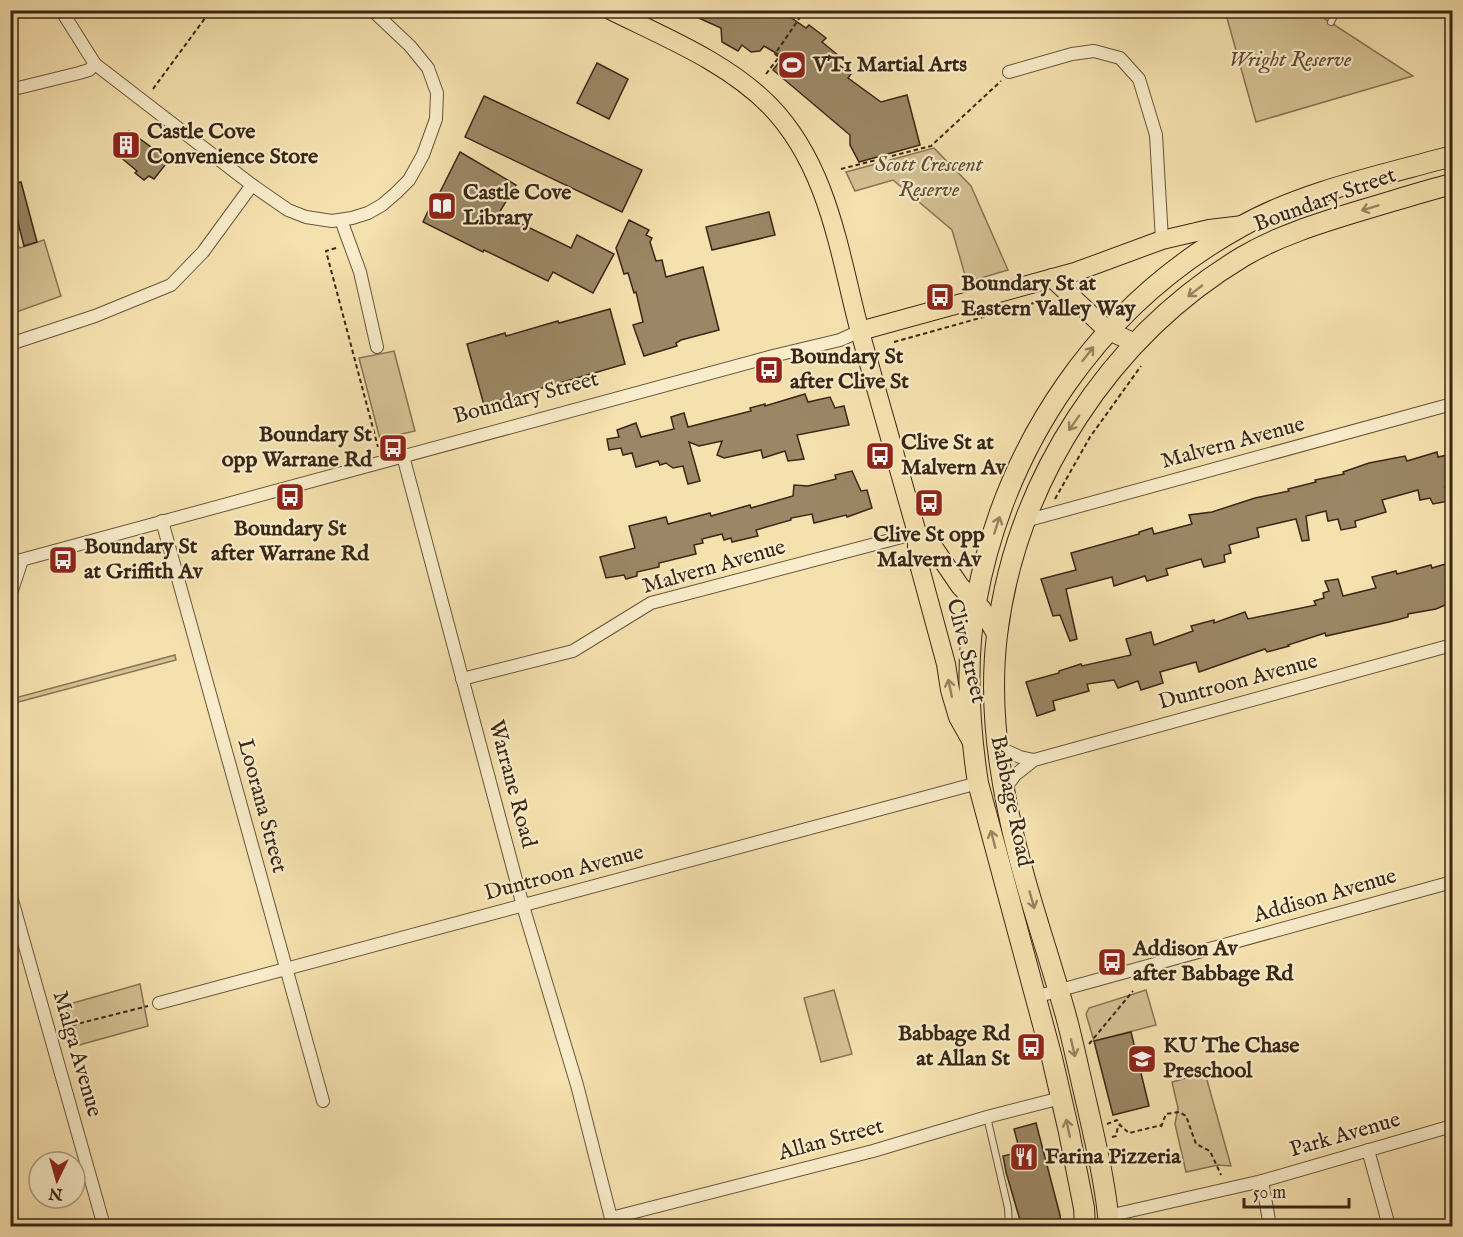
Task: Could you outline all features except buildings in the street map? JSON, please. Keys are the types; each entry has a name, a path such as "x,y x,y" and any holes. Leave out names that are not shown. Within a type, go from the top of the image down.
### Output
{"highway":[{"name":"Boundary Street","path":"1243,225 1312,196 1452,156"},
{"name":"Boundary Street","path":"1135,343 1179,303 1212,278 1264,246 1284,236 1328,221 1452,184"},
{"name":"Babbage Road","path":"1085,1227 1084,1209 1061,1098 978,783 972,741 970,673 976,602 996,529 1025,453 1060,391 1107,330 1149,290 1184,263 1243,225"},
{"name":"Babbage Road","path":"1108,1222 1092,1127 1004,790 995,698 997,636 1012,561 1025,520 1050,463 1067,432 1108,374 1135,343"}],"main road":[{"name":"Clive Street","path":"610,10 637,20 731,75 768,105 788,127 815,173 827,203 917,534 917,556 946,664 950,690 958,717 972,741"},
{"name":"Boundary Street","path":"860,331 1052,278 1162,240 1209,229 1243,225"},
{"path":"1052,278 1107,330 1135,343"},
{"name":"Clive Street","path":"917,534 934,548 960,586 976,602 997,636"}],"street":[{"path":"61,10 95,64 252,185 297,214 323,220 341,220 368,213 396,193 409,180 423,155 436,119 437,93 428,68 410,46 372,10"},
{"path":"1009,72 1072,54 1094,51 1120,58 1139,79 1156,135 1162,240"},
{"path":"10,90 89,70 95,64"},
{"path":"10,344 95,316 171,285 203,252 252,185"},
{"path":"341,220 360,272 377,347"},
{"name":"Boundary Street","path":"16,561 840,340 860,331"},
{"name":"Malvern Avenue","path":"1025,520 1452,404"},
{"name":"Warrane Road","path":"403,456 523,906 577,1084 612,1222"},
{"name":"Loorana Street","path":"162,521 323,1101"},
{"name":"Malvern Avenue","path":"462,679 573,651 651,603 917,534"},
{"path":"10,596 16,561"},
{"name":"Duntroon Avenue","path":"1004,790 1015,775 1034,760 1452,645"},
{"path":"998,747 1020,757 1034,760"},
{"name":"Duntroon Avenue","path":"159,1003 978,783"},
{"name":"Addison Avenue","path":"1035,997 1452,882"},
{"name":"Malga Avenue","path":"10,893 104,1227"},
{"name":"Allan Street","path":"612,1222 1061,1098"},
{"name":"Park Avenue","path":"1108,1222 1262,1181 1452,1126"},
{"path":"1368,1150 1389,1227"},
{"path":"1262,1181 1270,1227"}],"lane":[{"path":"1331,22 1337,10"},
{"path":"987,1117 1008,1208 1009,1227"}],"path":[{"path":"153,89 211,10"},
{"path":"766,74 779,57 775,54 805,10"},
{"path":"841,169 931,146 1009,72"},
{"path":"326,251 378,447"},
{"path":"894,342 1041,301"},
{"path":"1053,502 1090,437 1143,363"},
{"path":"1089,1044 1133,991"},
{"path":"65,1027 159,1003"},
{"path":"1109,1123 1118,1120 1129,1133 1162,1126 1166,1114 1179,1112 1186,1116 1196,1144 1210,1151 1221,1175"},
{"path":"1110,1138 1116,1136 1120,1125"}],"green space":[{"name":"Wright Reserve","path":"1225,11 1313,11 1413,76 1256,122"},
{"name":"Scott Crescent Reserve","path":"934,148 971,186 1008,270 967,282 952,230 893,180 855,191 846,172"},
{"path":"11,237 20,248 44,240 61,296 11,314"},
{"path":"394,351 415,431 380,439 359,358"},
{"path":"175,655 176,660 11,704 11,699"},
{"path":"140,984 148,1026 79,1045 66,1005"},
{"path":"834,990 852,1054 821,1062 804,998"},
{"path":"1146,990 1156,1025 1094,1041 1086,1014 1089,1008"},
{"path":"1205,1073 1231,1166 1218,1165 1186,1172 1175,1124 1178,1108 1172,1082"}],"place":[{"name":"VT1 Martial Arts","path":"792,65"},
{"name":"Castle Cove Convenience Store","path":"126,145"},
{"name":"Castle Cove Library","path":"442,206"},
{"name":"Boundary St at Eastern Valley Way","path":"940,297"},
{"name":"Boundary St after Clive St","path":"769,370"},
{"name":"Boundary St opp Warrane Rd","path":"393,448"},
{"name":"Clive St at Malvern Av","path":"880,456"},
{"name":"Boundary St after Warrane Rd","path":"290,497"},
{"name":"Clive St opp Malvern Av","path":"929,503"},
{"name":"Boundary St at Griffith Av","path":"63,560"},
{"name":"Addison Av after Babbage Rd","path":"1112,962"},
{"name":"Babbage Rd at Allan St","path":"1031,1047"},
{"name":"KU The Chase Preschool","path":"1142,1059"},
{"name":"Farina Pizzeria","path":"1024,1157"}]}
